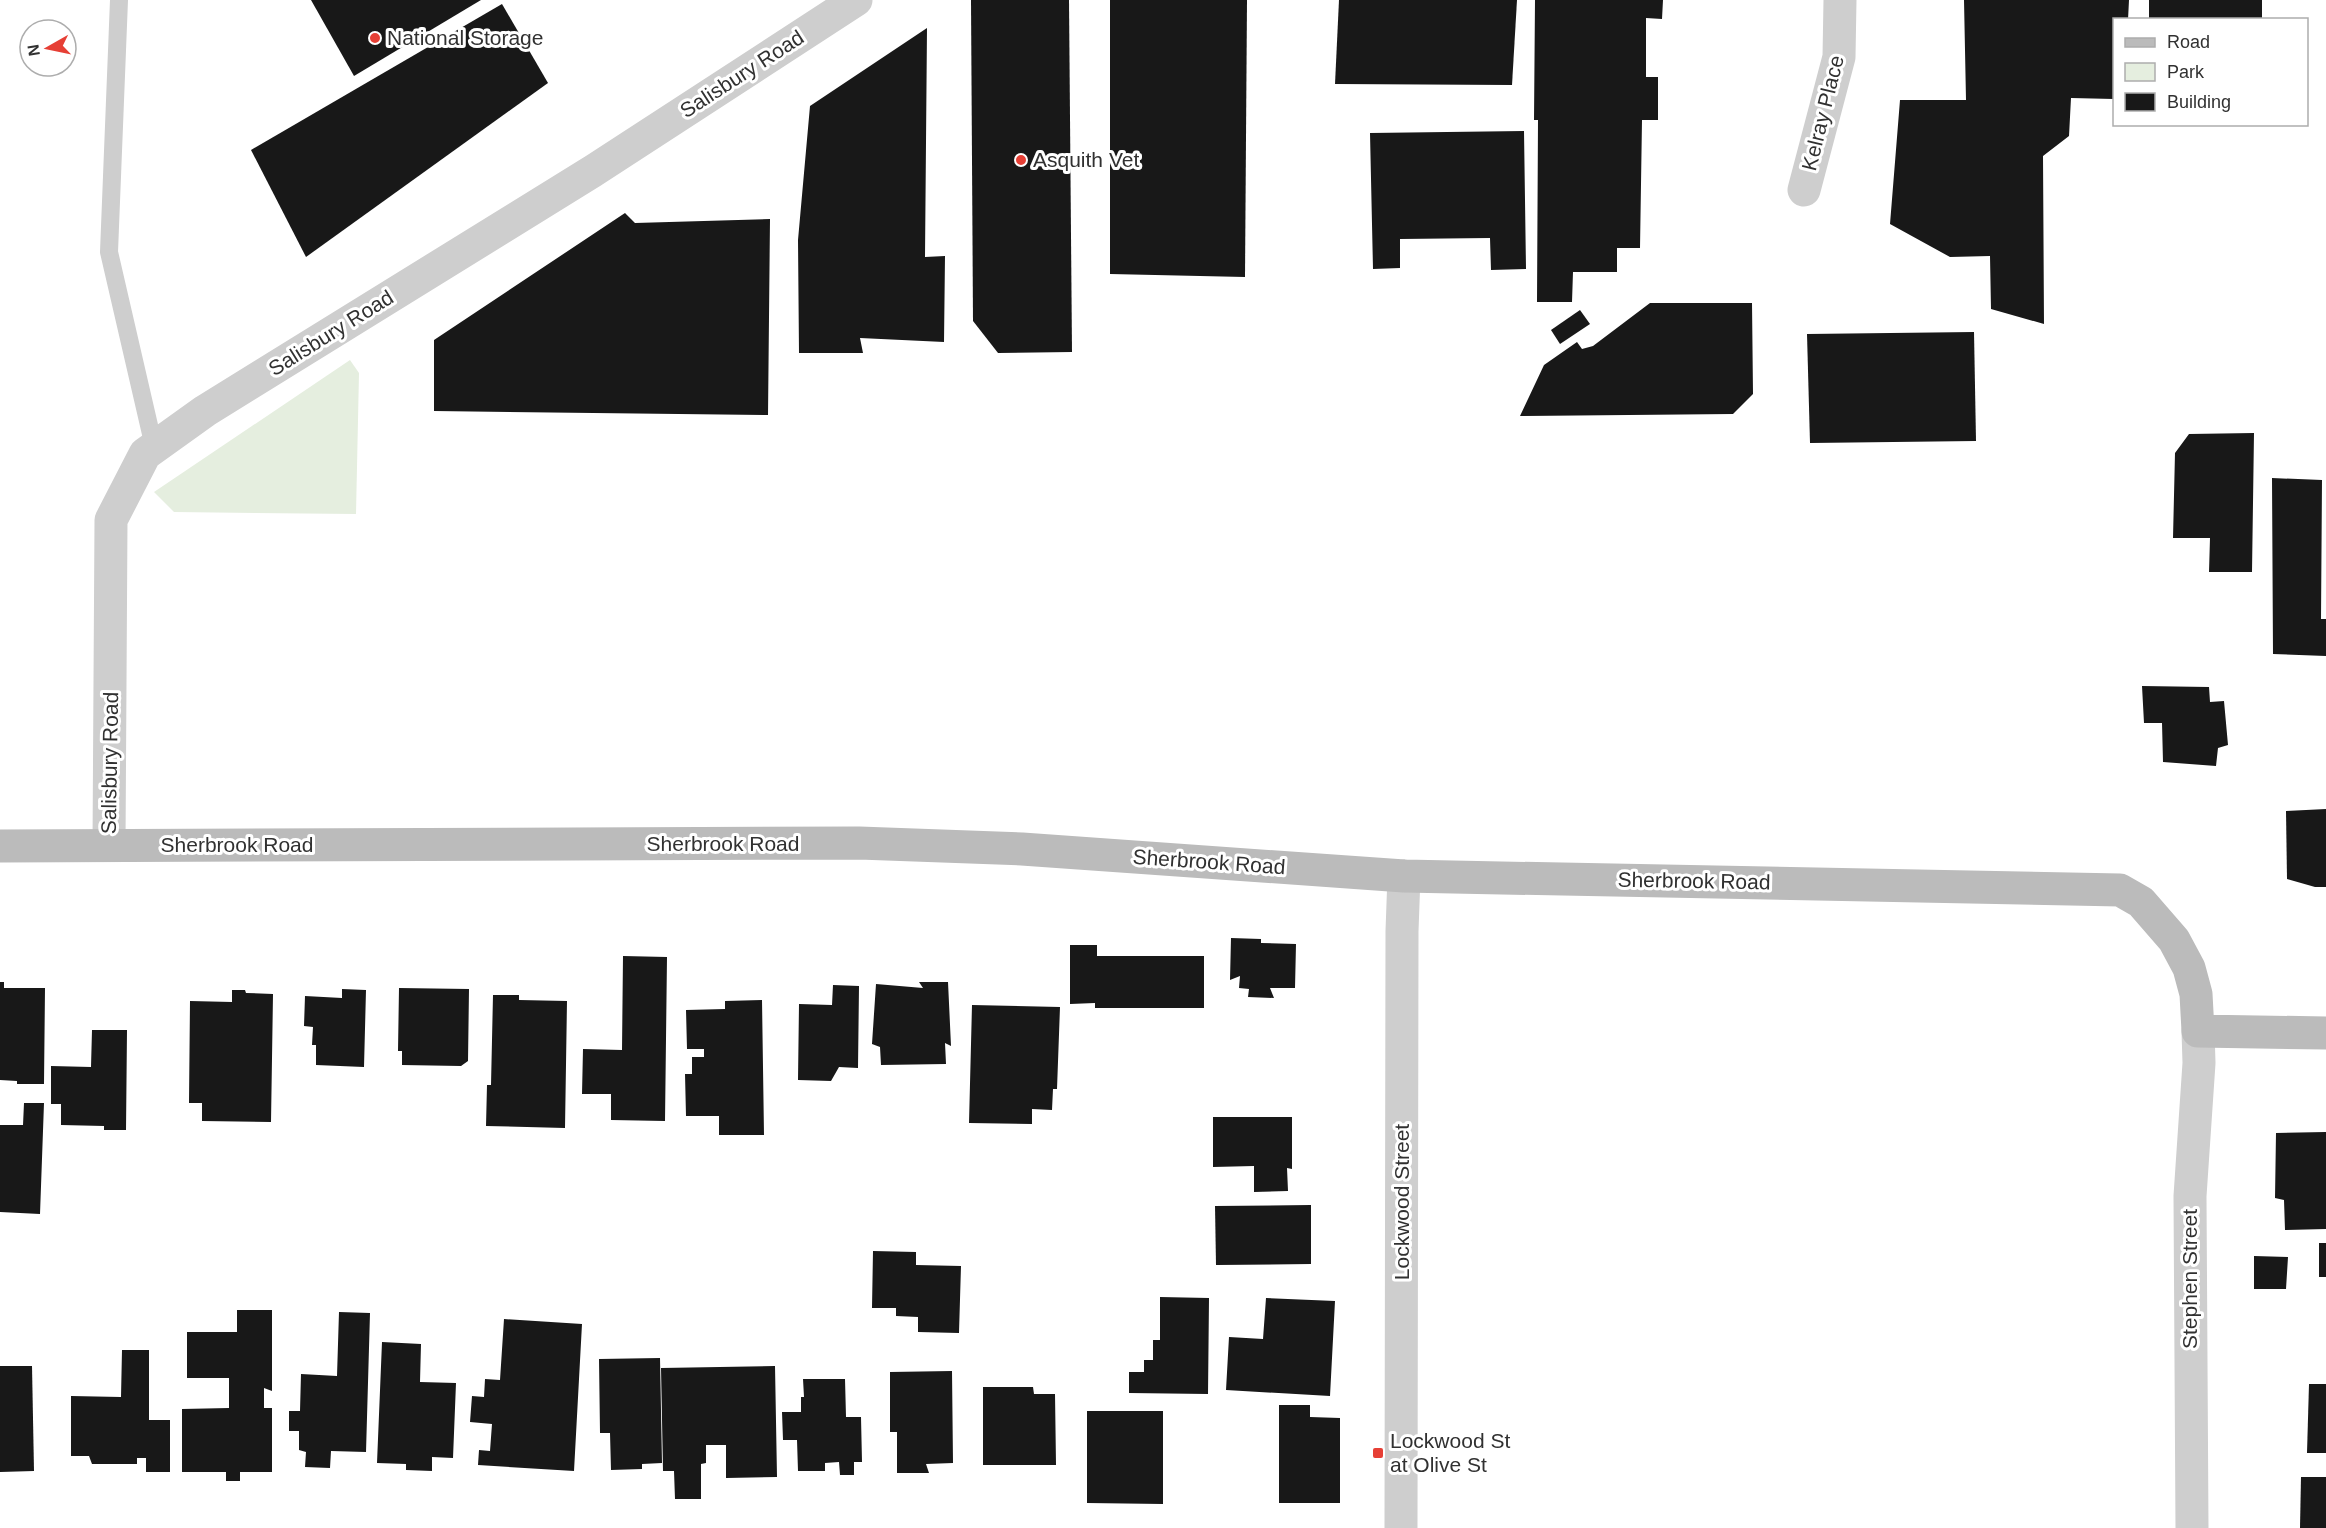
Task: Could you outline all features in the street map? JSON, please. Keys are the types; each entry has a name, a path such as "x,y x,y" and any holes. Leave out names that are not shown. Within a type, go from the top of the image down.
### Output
{"main road":[{"name":"Sherbrook Road","path":"0,846 859,843 1022,849 1404,876 2120,890 2141,902 2174,940 2188,968 2196,994 2198,1031"},
{"path":"2198,1031 2326,1033"}],"street":[{"name":"Salisbury Road","path":"109,845 111,520 145,454 205,411 593,171 856,0"},
{"name":"Kelray Place","path":"1804,190 1839,57 1840,0"},
{"name":"Lockwood Street","path":"1401,1528 1404,876"},
{"name":"Stephen Street","path":"2192,1528 2190,1196 2199,1063 2198,1031"}],"lane":[{"path":"119,0 109,252 154,447"}],"green space":[{"path":"350,360 359,373 356,514 174,512 154,492"}],"building":[{"name":"National Storage","path":"311,0 481,0 354,76"},
{"name":"Asquith Vet","path":"971,0 1069,0 1072,352 998,353 973,321"},
{"path":"1110,0 1247,0 1245,277 1110,274"},
{"path":"1339,0 1517,0 1512,85 1335,84"},
{"path":"1535,0 1663,0 1662,19 1646,18 1646,77 1658,77 1658,120 1642,120 1640,248 1617,248 1617,272 1573,272 1572,302 1537,302 1538,120 1534,120"},
{"path":"1964,0 2129,0 2128,18 2113,18 2113,99 2071,98 2069,136 2043,156 2044,324 1991,309 1990,256 1950,257 1890,224 1900,100 1966,100"},
{"path":"2149,0 2262,0 2262,18 2149,18"},
{"path":"502,4 548,83 306,257 251,150"},
{"path":"927,28 925,257 945,256 944,342 860,338 863,353 799,353 798,240 810,106"},
{"path":"1524,131 1526,269 1491,270 1490,238 1400,239 1400,268 1373,269 1370,133"},
{"path":"625,213 635,223 770,219 768,415 434,411 434,340"},
{"path":"1650,303 1752,303 1753,394 1733,414 1520,416 1544,365 1577,342 1582,349 1593,346"},
{"path":"1580,310 1590,324 1560,344 1551,330"},
{"path":"1974,332 1976,441 1810,443 1807,334"},
{"path":"2254,433 2252,572 2209,572 2210,538 2173,538 2175,453 2189,434"},
{"path":"2272,478 2322,480 2321,619 2326,619 2326,656 2273,654"},
{"path":"2142,686 2209,687 2210,702 2224,701 2228,745 2218,748 2216,766 2163,762 2162,723 2144,723"},
{"path":"2326,809 2326,887 2315,887 2287,879 2286,811"},
{"path":"1231,938 1261,939 1261,943 1296,944 1295,988 1270,988 1274,998 1248,997 1249,989 1239,988 1240,976 1230,980"},
{"path":"1070,945 1097,945 1097,956 1204,956 1204,1008 1095,1008 1095,1003 1070,1004"},
{"path":"623,956 667,957 665,1121 611,1120 611,1094 582,1094 583,1049 622,1050"},
{"path":"0,982 4,982 4,988 45,988 44,1084 17,1084 17,1081 0,1080"},
{"path":"919,982 948,982 951,1046 945,1043 946,1064 881,1065 880,1047 872,1044 876,984 923,988"},
{"path":"833,985 859,986 858,1068 839,1067 831,1081 798,1080 799,1004 832,1005"},
{"path":"399,988 469,989 468,1061 461,1066 402,1065 402,1051 398,1051"},
{"path":"342,989 366,990 364,1067 316,1065 316,1045 312,1045 313,1027 304,1026 305,996 342,998"},
{"path":"232,990 273,994 271,1122 202,1121 202,1103 189,1103 190,1001 232,1002"},
{"path":"493,995 519,995 519,1000 567,1001 565,1128 486,1126 487,1085 491,1085"},
{"path":"762,1000 764,1135 719,1135 719,1116 686,1116 685,1074 692,1074 692,1057 704,1057 704,1049 687,1049 686,1010 725,1009 725,1001"},
{"path":"972,1005 1060,1007 1057,1089 1053,1089 1052,1110 1032,1109 1032,1124 969,1123"},
{"path":"92,1030 127,1030 126,1130 104,1130 104,1126 61,1125 61,1104 51,1104 51,1066 91,1067"},
{"path":"24,1103 44,1103 40,1214 0,1212 0,1125 23,1125"},
{"path":"1213,1117 1292,1117 1292,1169 1287,1168 1288,1191 1254,1192 1254,1166 1213,1167"},
{"path":"2326,1132 2326,1229 2285,1230 2284,1200 2275,1198 2276,1133"},
{"path":"1311,1205 1311,1264 1216,1265 1215,1206"},
{"path":"2319,1243 2326,1243 2326,1277 2319,1277"},
{"path":"873,1251 916,1252 916,1265 961,1266 959,1333 918,1332 918,1317 896,1316 896,1308 872,1308"},
{"path":"2254,1256 2288,1257 2286,1289 2254,1289"},
{"path":"1160,1297 1209,1298 1208,1394 1129,1393 1129,1372 1144,1372 1144,1360 1153,1360 1153,1340 1160,1340"},
{"path":"1266,1298 1335,1301 1330,1396 1226,1390 1229,1337 1263,1339"},
{"path":"237,1310 272,1310 272,1391 264,1388 264,1408 272,1408 272,1472 240,1472 240,1481 226,1481 226,1472 182,1472 182,1409 229,1408 229,1378 187,1378 187,1332 237,1332"},
{"path":"339,1312 370,1313 366,1452 331,1451 330,1468 305,1467 306,1452 299,1450 299,1431 289,1431 289,1411 300,1411 301,1374 337,1376"},
{"path":"504,1319 582,1324 574,1471 478,1465 479,1450 490,1451 492,1424 470,1422 472,1396 484,1397 485,1379 500,1380"},
{"path":"382,1342 421,1344 420,1382 456,1383 453,1458 432,1457 432,1471 406,1470 406,1464 377,1463"},
{"path":"122,1350 149,1350 149,1420 170,1420 170,1472 146,1472 146,1458 137,1458 137,1464 92,1464 89,1456 71,1456 71,1396 121,1397"},
{"path":"660,1358 662,1463 642,1464 642,1469 611,1470 610,1433 600,1433 599,1359"},
{"path":"0,1366 32,1366 34,1471 0,1472"},
{"path":"775,1366 777,1477 726,1478 726,1445 706,1445 706,1463 701,1464 701,1499 675,1499 674,1471 663,1471 661,1368"},
{"path":"952,1371 953,1463 926,1464 929,1473 897,1473 897,1432 890,1432 890,1372"},
{"path":"803,1379 845,1379 846,1417 861,1417 862,1462 854,1462 854,1475 840,1475 839,1462 825,1463 825,1471 798,1471 797,1440 783,1440 782,1412 801,1412 801,1397 804,1397"},
{"path":"2309,1384 2326,1384 2326,1453 2307,1453"},
{"path":"983,1387 1033,1387 1034,1394 1055,1394 1056,1465 983,1465"},
{"path":"1279,1405 1310,1405 1310,1417 1340,1418 1340,1503 1279,1503"},
{"path":"1087,1411 1163,1411 1163,1504 1087,1503"},
{"path":"2301,1477 2326,1477 2326,1528 2300,1528"}],"place":[{"name":"National Storage","path":"375,38"},
{"name":"Asquith Vet","path":"1021,160"},
{"name":"Lockwood St at Olive St","path":"1378,1453"}]}
